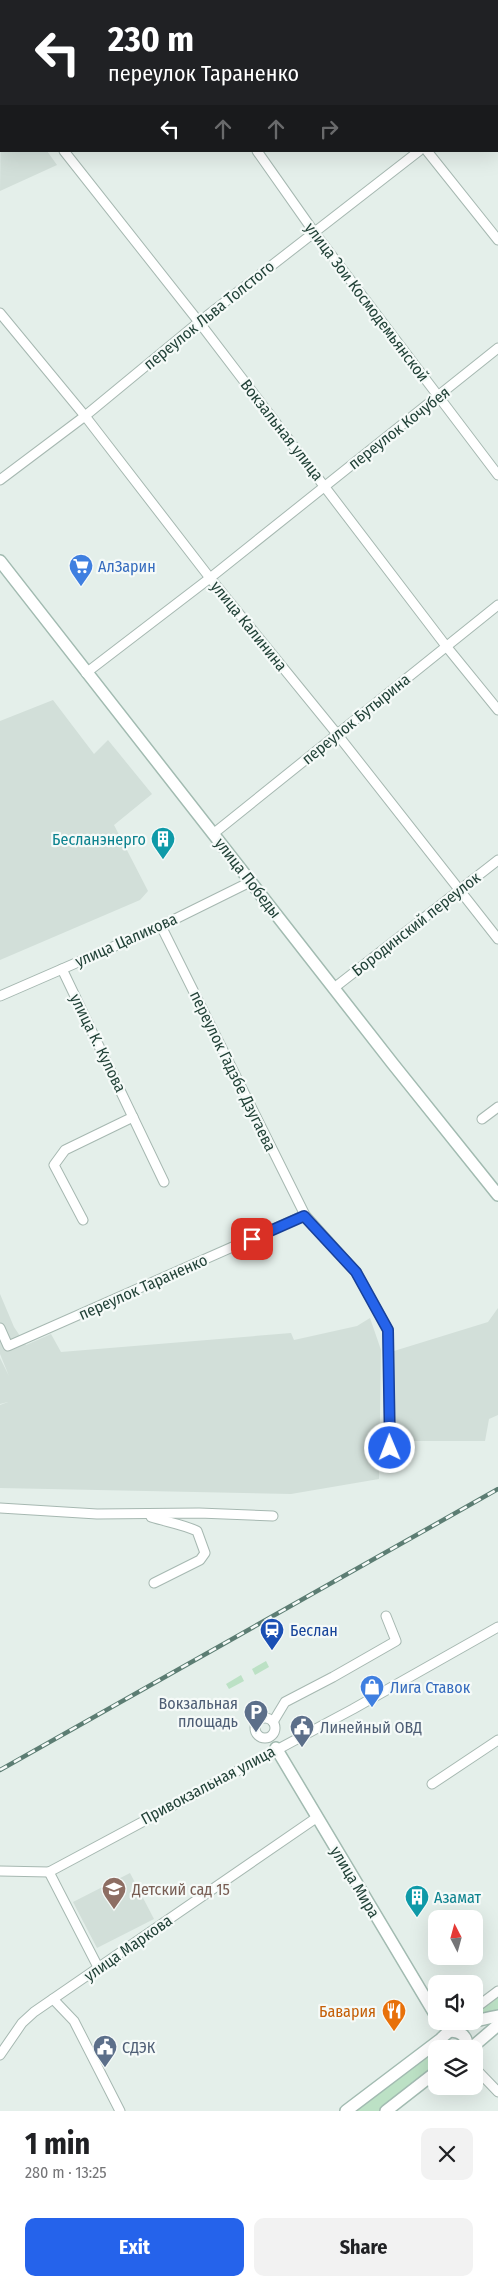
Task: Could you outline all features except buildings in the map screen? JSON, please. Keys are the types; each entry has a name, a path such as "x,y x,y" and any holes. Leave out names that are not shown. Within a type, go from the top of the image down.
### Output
{"main road":[{"name":"улица Победы","path":"0,560 86,674 498,1195"},
{"name":"улица Мира","path":"276,1748 316,1818 428,2003"},
{"path":"483,2019 498,2016"},
{"path":"480,2040 498,2025"},
{"path":"346,2111 455,2030"},
{"path":"445,2038 464,2035 466,2040"},
{"path":"386,2111 428,2078"}],"street":[{"name":"Вокзальная улица","path":"65,152 199,322 446,646 498,710"},
{"name":"улица Зои Космодемьянской","path":"259,152 314,232 498,475"},
{"name":"переулок Льва Толстого","path":"0,480 85,416 199,322 418,152"},
{"path":"428,152 498,240"},
{"name":"улица Калинина","path":"0,313 85,416 210,578 337,734 498,939"},
{"name":"переулок Кочубея","path":"86,674 210,578 498,348"},
{"name":"переулок Бутырина","path":"213,834 498,605"},
{"name":"Бородинский переулок","path":"334,988 498,860"},
{"name":"улица Цаликова","path":"0,996 161,926 250,882"},
{"name":"переулок Гадзбе Дзугаева","path":"161,926 304,1216 356,1272 388,1330 390,1448"},
{"name":"улица К. Кулова","path":"62,969 164,1182"},
{"path":"482,1119 498,1107"},
{"path":"83,1220 54,1165 65,1150 133,1117"},
{"name":"переулок Тараненко","path":"0,1328 8,1346 304,1216"},
{"path":"0,1508 97,1514 272,1516"},
{"path":"143,1514 167,1522 182,1524 197,1531 204,1553 200,1560 154,1583"},
{"path":"269,1736 258,1735 256,1726 259,1721 272,1718 284,1702 396,1641 386,1616"},
{"name":"Привокзальная улица","path":"0,1871 49,1872 276,1748 353,1709 498,1626"},
{"path":"269,1736 275,1729 272,1718"},
{"path":"269,1736 276,1748"},
{"path":"432,1784 498,1740"},
{"name":"улица Маркова","path":"0,2055 22,2023 53,1999 316,1818"},
{"path":"49,1872 98,1967"},
{"path":"483,2002 498,1991"},
{"path":"53,1999 74,2021 120,2111"},
{"path":"483,2076 498,2092"}],"shaded area":[{"path":"0,152 48,152 57,165 0,191"},
{"path":"53,700 94,754 108,740 152,794 114,825 148,891 140,900 0,960 0,721"},
{"path":"0,1294 14,1327 26,1345 51,1334 61,1352 291,1333 294,1340 357,1326 370,1318 381,1350 379,1479 291,1494 0,1488 0,1405 8,1402 0,1404 0,1358 9,1376 0,1354"},
{"path":"498,1308 498,1415 489,1419 485,1441 395,1441 394,1351 488,1322"},
{"name":"Детский сад 15","path":"130,1873 154,1919 97,1948 73,1902"}],"green space":[{"path":"266,1661 269,1667 255,1675 252,1669"},
{"path":"241,1675 244,1681 229,1689 226,1684"},
{"path":"498,1995 498,2012 483,2016 483,2006"},
{"path":"428,2057 428,2073 379,2111 356,2111"}],"railway":[{"path":"0,1770 498,1489"}],"place":[{"name":"АлЗарин","path":"81,587"},
{"name":"Бесланэнерго","path":"163,860"},
{"name":"Беслан","path":"272,1651"},
{"name":"Лига Ставок","path":"372,1708"},
{"name":"Вокзальная площадь","path":"256,1733"},
{"name":"Линейный ОВД","path":"302,1748"},
{"name":"Детский сад 15","path":"114,1910"},
{"name":"Азамат","path":"417,1918"},
{"name":"Бавария","path":"394,2032"},
{"name":"СДЭК","path":"105,2068"}],"route":[{"path":"252,1239 304,1216 356,1272 388,1330 390,1448"}]}
